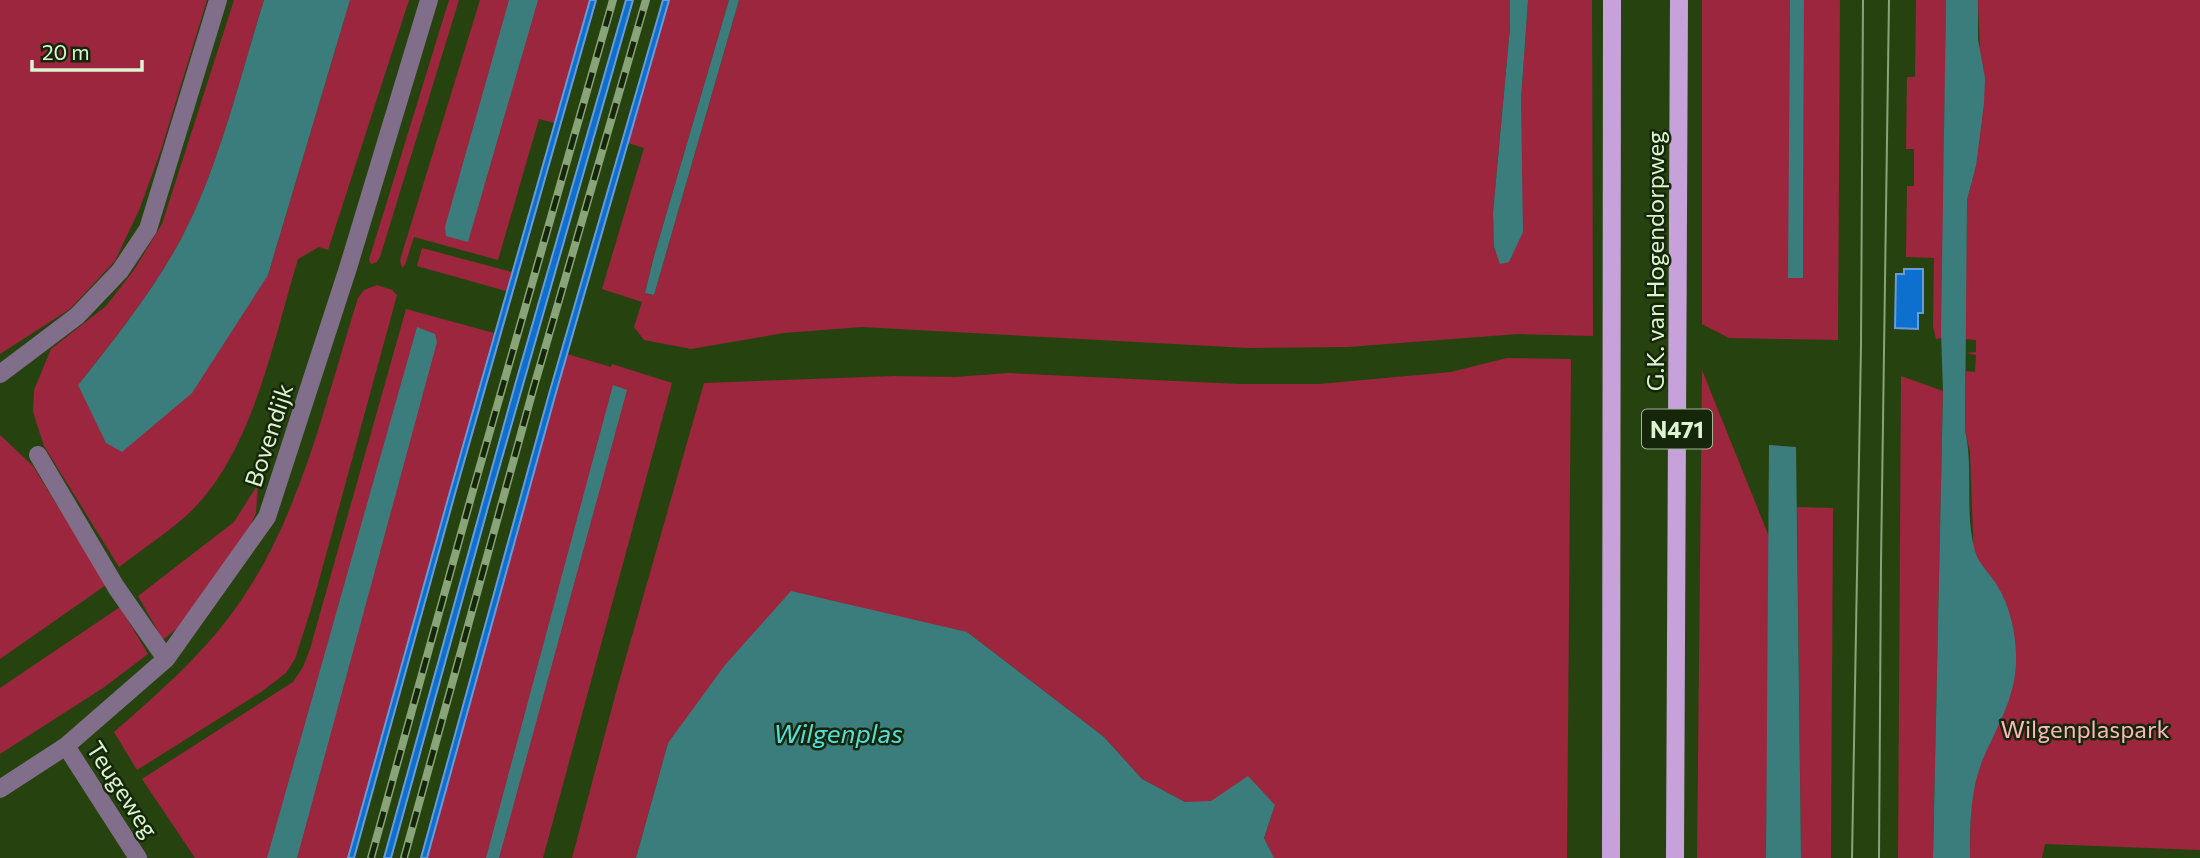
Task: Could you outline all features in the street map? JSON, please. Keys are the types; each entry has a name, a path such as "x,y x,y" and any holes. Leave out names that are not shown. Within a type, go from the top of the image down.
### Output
{"main road":[{"name":"G.K. van Hogendorpweg","path":"1611,858 1612,0"},
{"name":"G.K. van Hogendorpweg","path":"1675,858 1679,0"}],"street":[{"path":"0,374 77,316 120,271 148,229 218,0"},
{"name":"Bovendijk","path":"0,789 66,746 166,659 267,517 348,268 429,0"},
{"path":"38,456 116,587 166,659"},
{"name":"Teugeweg","path":"66,746 138,858"}],"green space":[{"path":"0,0 207,0 161,150 140,208 115,261 70,309 0,354"},
{"path":"234,0 264,0 206,184 180,241 157,279 78,385 268,275 350,0 409,0 328,250 319,247 298,259 258,396 228,462 209,490 187,515 119,567 44,446 33,412 34,390 51,349 106,306 134,270 162,224"},
{"path":"449,0 459,0 380,257 377,262 371,264 369,260"},
{"path":"480,0 590,0 555,123 539,119 498,260 414,237 402,268 400,260"},
{"path":"669,0 729,0 654,256 645,293 654,295 739,0 1510,0 1510,27 1493,213 1495,254 1521,100 1528,0 1592,0 1593,336 1518,334 1348,347 1248,348 862,327 784,333 691,349 644,340 634,327 642,302 602,289 644,148 628,143"},
{"path":"1702,0 1790,0 1789,278 1803,277 1804,0 1840,0 1838,340 1729,338 1702,324"},
{"path":"1916,0 1946,0 1942,338 1936,339 1933,327 1934,258 1906,257 1907,186 1914,186 1914,149 1906,149 1907,77 1915,77"},
{"name":"Wilgenplaspark","path":"1978,0 2200,0 2200,850 2045,844 2042,858 1970,858 1973,536 1970,452 1965,430 1966,371 1975,372 1976,355 1966,353 1976,352 1976,340 1965,339 1967,200 1976,166 1980,51"},
{"path":"422,248 512,272 506,291 417,266"},
{"path":"377,285 392,290 397,295 295,659 286,673 261,692 137,770 114,732 199,653 242,599 263,565 297,492 358,298 364,290"},
{"path":"406,309 494,333 348,858 195,858 142,779 293,682 303,667"},
{"path":"567,354 611,367 612,364 672,383 543,858 427,858"},
{"path":"1507,358 1571,359 1567,858 1274,858 1264,838 1275,805 1185,802 1142,779 1104,737 967,632 668,743 636,858 572,858 704,383 894,376 956,377 1008,373 1239,384 1319,384 1451,372"},
{"path":"1702,370 1770,539 1766,858 1697,858"},
{"path":"1901,376 1943,391 1933,858 1898,858"},
{"path":"0,435 33,466 106,585 0,659"},
{"path":"258,484 256,513 229,573 188,619 163,640 138,596 234,522"},
{"path":"1797,507 1833,508 1831,858 1801,858"},
{"path":"120,607 148,654 103,688 0,754 0,688"}],"water":[{"path":"264,0 350,0 268,275 192,393 122,452 106,443 78,385 145,297 194,213 217,154"},
{"path":"509,0 538,0 468,242 446,236 445,227"},
{"path":"729,0 739,0 654,295 645,293 654,256"},
{"path":"1510,0 1528,0 1521,100 1523,232 1509,262 1500,264 1494,247 1493,213 1510,27"},
{"path":"1790,0 1804,0 1803,278 1788,278"},
{"path":"1946,0 1978,0 1978,39 1985,78 1976,166 1967,200 1965,430 1969,460 1970,521 1977,556 2003,595 2012,624 2016,654 2012,690 1975,783 1970,858 1933,858 1943,391 1941,332"},
{"path":"417,327 435,334 437,342 297,858 267,858"},
{"path":"613,385 627,390 499,858 486,858"},
{"path":"1769,445 1796,447 1801,858 1766,858"},
{"name":"Wilgenplas","path":"791,591 967,632 1104,737 1142,779 1185,802 1211,801 1248,776 1275,805 1264,838 1274,858 636,858 668,743 725,665"}],"building":[{"path":"590,0 596,0 354,858 348,858 451,488"},
{"path":"626,0 633,0 391,858 384,858 515,385"},
{"path":"663,0 669,0 555,396 427,858 421,858 549,394"},
{"path":"1904,269 1923,269 1923,313 1918,313 1918,329 1895,328 1896,274 1904,274"}],"tram line":[{"path":"1852,858 1861,346 1863,0"},
{"path":"1879,858 1889,0"}],"railway":[{"path":"371,858 613,0"},
{"path":"404,858 533,390 646,0"}]}
